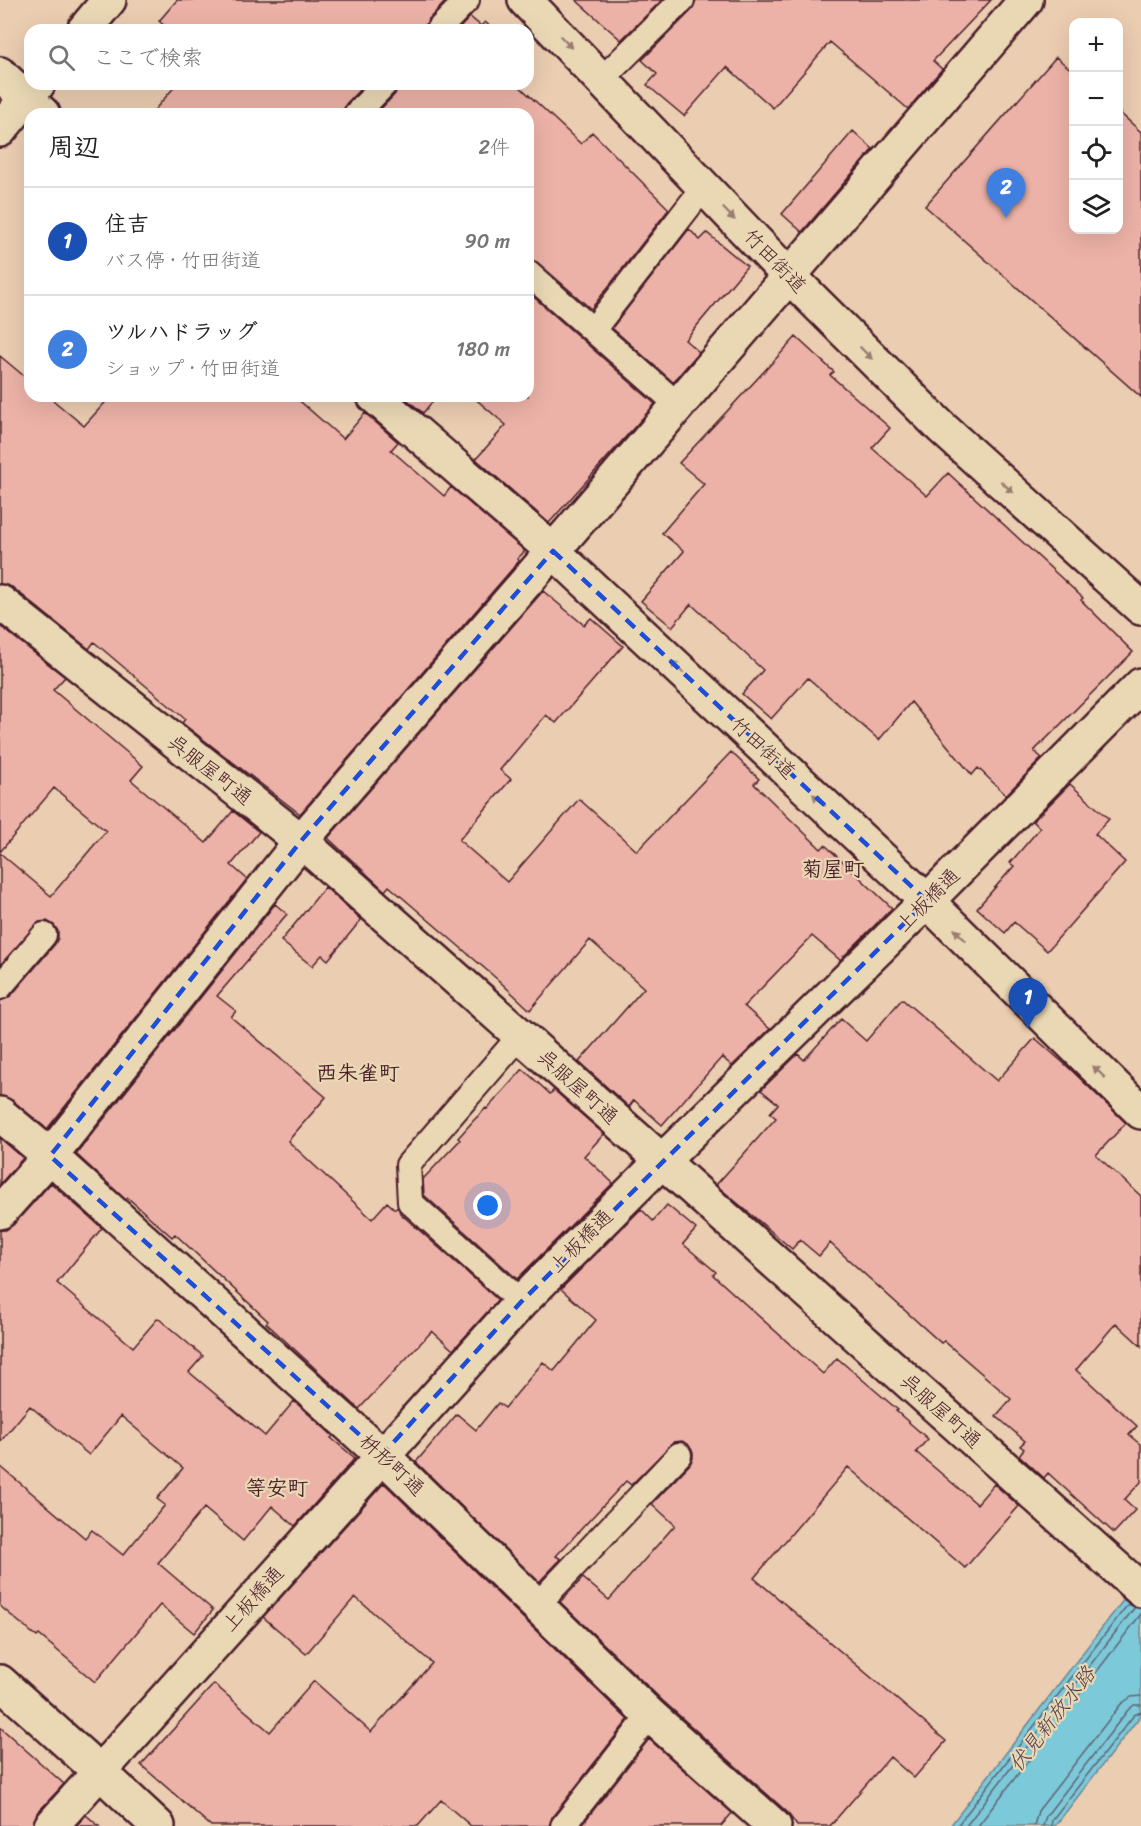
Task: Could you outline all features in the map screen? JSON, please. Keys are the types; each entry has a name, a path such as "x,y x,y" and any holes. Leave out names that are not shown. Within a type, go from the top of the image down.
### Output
{"street":[{"path":"89,24 109,0"},
{"name":"竹田街道","path":"525,0 789,276 942,428 1141,608"},
{"path":"0,1212 50,1156 301,841 553,551 1023,1"},
{"path":"0,75 36,99"},
{"path":"0,130 24,109"},
{"name":"竹田街道","path":"381,402 553,551 927,901 1141,1113"},
{"name":"呉服屋町通","path":"0,602 301,841 1132,1582"},
{"name":"上板橋通","path":"51,1826 521,1302 927,901 1141,685"},
{"name":"枡形町通","path":"0,1114 50,1156 382,1455 650,1715 774,1826"},
{"path":"0,1682 158,1826"}],"lane":[{"path":"444,24 467,0"},
{"path":"601,80 682,0"},
{"path":"362,108 379,90"},
{"path":"593,330 704,187"},
{"path":"534,278 678,405"},
{"path":"0,987 44,935"},
{"path":"520,1036 408,1165 410,1202 521,1302"},
{"path":"537,1605 679,1455"},
{"path":"563,1826 650,1715"}],"highlighted area":[{"path":"553,551 927,901 521,1302 382,1455 50,1156 301,841"}],"water":[{"name":"伏見新放水路","path":"1141,1577 1141,1715 1055,1826 950,1826"}],"building":[{"path":"177,0 447,0 426,24 162,24 159,21"},
{"path":"576,0 662,0 621,40"},
{"path":"696,0 991,0 933,61 942,69 908,109 830,42 773,108 727,67 684,116 647,85 657,74 642,60 692,10"},
{"path":"470,17 479,24 464,24"},
{"path":"1056,57 1069,68 1069,234 1123,234 1123,116 1141,132 1141,397 925,206"},
{"path":"172,90 359,90 344,108 156,108"},
{"path":"397,90 523,90 581,144 592,132 669,209 591,309 534,261 534,108 382,108"},
{"path":"853,131 873,149 802,232 782,214"},
{"path":"689,229 700,240 707,233 747,266 685,340 699,352 673,382 612,328"},
{"path":"534,297 655,404 549,523 476,459 506,425 479,402 534,402"},
{"path":"796,337 834,372 830,375 890,428 872,448 927,496 948,473 1083,598 1081,600 1133,652 1034,751 1042,758 1006,795 978,768 972,775 911,702 879,740 808,678 771,719 742,694 763,670 691,604 672,627 641,601 684,551 662,533 704,484 679,463"},
{"path":"0,356 24,376 24,402 55,402 84,426 106,402 301,402 343,439 365,413 398,442 391,450 444,496 451,487 525,551 517,559 519,561 300,814 182,723 185,719 94,642 89,649 12,587 0,584"},
{"path":"410,402 432,402 423,413"},
{"path":"543,591 584,625 591,618 623,646 556,723 546,715 500,770 511,779 459,840 507,882 579,799 637,851 731,752 759,779 754,784 821,849 825,845 892,908 840,960 812,936 744,1006 770,1029 732,1066 722,1057 662,1125 634,1100 629,1107 579,1062 644,988 590,940 530,1010 389,886 385,891 328,838"},
{"path":"0,626 65,677 53,690 143,766 131,780 206,843 233,811 259,832 231,865 247,879 47,1129 12,1100 0,1096 0,1001 11,996 55,944 58,931 47,921 39,922 0,965 0,853 51,896 106,831 54,788 0,852"},
{"path":"1070,784 1109,819 1095,834 1125,862 1047,951 1014,922 1005,933 977,908 1014,866 1010,863 1040,828 1033,821"},
{"path":"325,887 361,920 328,960 322,955 312,966 281,941"},
{"path":"275,904 287,914 217,996 236,1011 231,1017 326,1097 288,1141 372,1219 387,1202 395,1209 398,1207 400,1213 498,1300 453,1350 432,1331 359,1409 175,1234 172,1237 128,1198 126,1200 76,1154"},
{"path":"902,999 997,1081 1035,1038 1126,1123 1096,1155 1141,1196 1141,1346 1116,1323 1076,1370 1137,1426 1129,1435 1141,1445 1141,1482 1124,1500 1135,1510 1114,1533 1048,1473 1044,1478 1019,1455 1024,1449 1020,1446 1025,1441 996,1416 1011,1399 1003,1392 944,1341 941,1343 830,1243 819,1256 800,1240 792,1249 716,1185 776,1118 770,1113 778,1104 761,1090 798,1054 804,1060 841,1019 866,1041"},
{"path":"523,1069 550,1094 554,1090 604,1134 584,1156 613,1183 517,1279 424,1195 423,1179 460,1140 458,1138 474,1120"},
{"path":"0,1138 23,1158 0,1184"},
{"path":"51,1183 102,1228 57,1283 133,1347 158,1318 203,1356 189,1372 265,1436 294,1401 355,1458 295,1526 272,1506 243,1541 204,1508 158,1563 213,1610 194,1633 160,1605 95,1682 0,1606 0,1466 85,1538 92,1530 123,1555 165,1505 157,1499 183,1468 121,1416 89,1455 30,1406 0,1442 0,1230 6,1230 14,1224"},
{"path":"667,1205 696,1229 683,1244 716,1272 713,1275 823,1374 837,1358 928,1439 916,1452 977,1504 994,1484 1019,1506 965,1568 848,1467 754,1578 946,1741 914,1778 890,1757 830,1826 797,1826 787,1812 663,1701 560,1602 583,1578 609,1600 675,1525 652,1504 690,1464 693,1452 688,1444 682,1441 674,1442 631,1485 626,1481 556,1556 561,1559 539,1582 416,1462 457,1414 476,1430 498,1403 505,1408 543,1362 554,1371 596,1320 561,1289 641,1209 653,1221"},
{"path":"384,1483 628,1720 552,1817 549,1826 471,1826 441,1800 418,1826 211,1826 141,1765 214,1684 270,1732 314,1681 371,1732 432,1663 355,1597 306,1654 263,1617"},
{"path":"0,1727 64,1784 37,1813 33,1826 0,1826"},
{"path":"649,1739 732,1813 721,1826 581,1826"},
{"path":"86,1815 99,1826 76,1826"}],"place":[{"name":"ツルハドラッグ","path":"1006,218"},
{"name":"住吉","path":"1028,1028"}],"district":[{"name":"菊屋町","path":"833,869"},
{"name":"西朱雀町","path":"358,1073"},
{"name":"等安町","path":"277,1488"}]}
